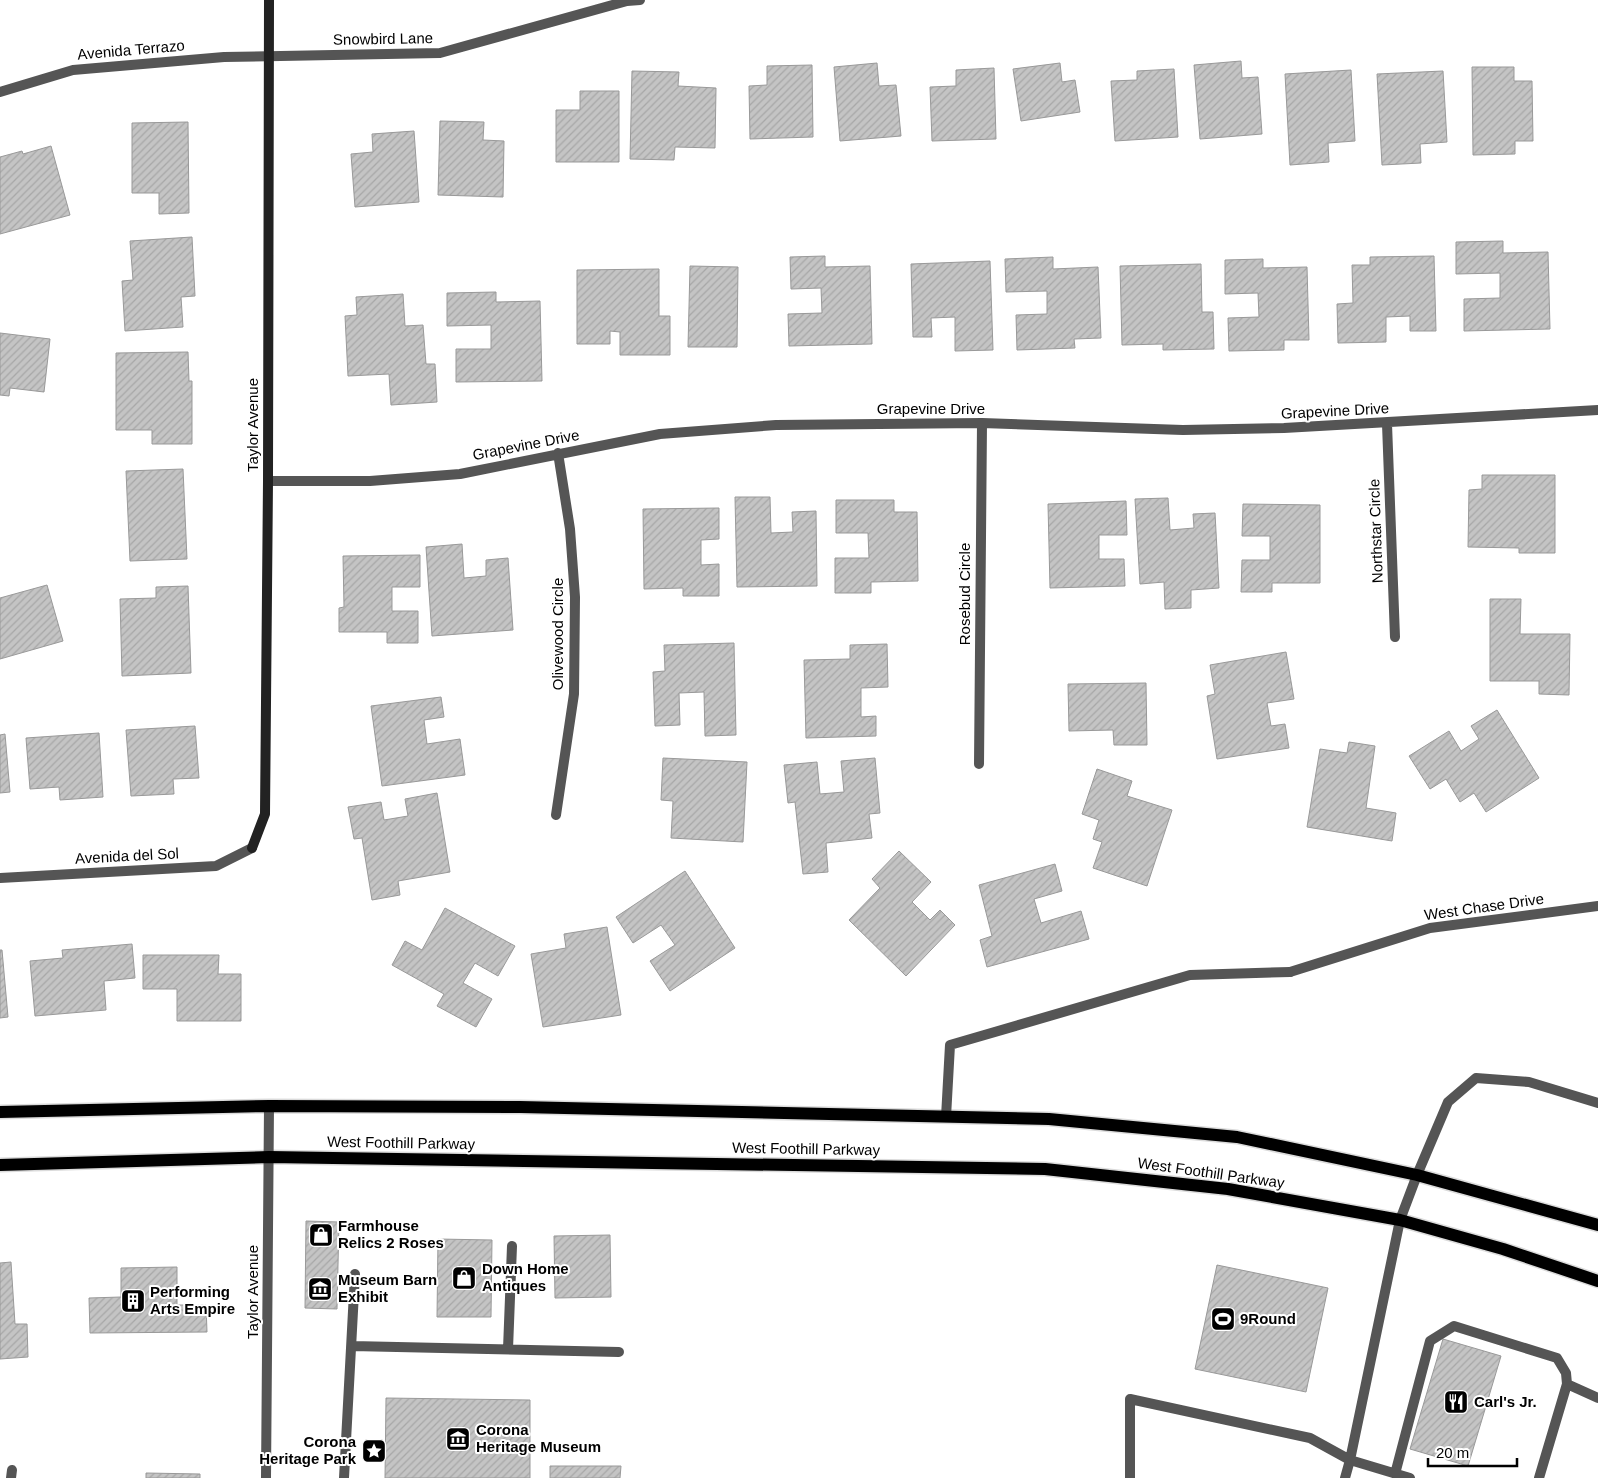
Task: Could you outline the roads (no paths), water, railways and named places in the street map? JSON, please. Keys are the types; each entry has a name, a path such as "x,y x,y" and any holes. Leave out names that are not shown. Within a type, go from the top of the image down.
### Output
{"main road":[{"path":"0,1112 269,1106 530,1107 1049,1119 1237,1137 1417,1175 1598,1224"},
{"name":"West Foothill Parkway","path":"0,1165 269,1157 1046,1169 1228,1189 1400,1220 1503,1250 1598,1281"}],"street":[{"name":"Taylor Avenue","path":"252,848 264,814 268,481 269,0"},
{"name":"Snowbird Lane","path":"269,56 440,53 627,1 640,0"},
{"name":"Avenida Terrazo","path":"0,92 73,70 224,57 269,56"},
{"name":"Grapevine Drive","path":"268,481 370,481 460,474 660,434 776,425 982,423 1183,430 1387,424 1598,410"},
{"name":"Rosebud Circle","path":"979,764 982,423"},
{"name":"Northstar Circle","path":"1387,424 1395,637"},
{"name":"Olivewood Circle","path":"556,815 574,694 575,597 570,530 558,454"},
{"name":"Avenida del Sol","path":"0,878 216,866 252,848"},
{"name":"West Chase Drive","path":"946,1117 950,1045 1190,975 1290,972 1430,928 1598,906"},
{"path":"1345,1478 1400,1220 1448,1102 1476,1078 1529,1082 1598,1103"},
{"name":"Taylor Avenue","path":"266,1478 269,1106"},
{"path":"508,1349 512,1246"},
{"path":"344,1478 352,1346 354,1274"},
{"path":"1395,1474 1430,1341 1454,1326 1558,1358 1566,1373 1567,1384 1539,1478"},
{"path":"352,1346 619,1352"},
{"path":"1567,1384 1598,1398"},
{"path":"1130,1478 1130,1399 1310,1438 1350,1460 1410,1478"}],"place":[{"name":"Farmhouse Relics 2 Roses","path":"321,1235"},
{"name":"Down Home Antiques","path":"464,1278"},
{"name":"Museum Barn Exhibit","path":"320,1289"},
{"name":"Performing Arts Empire","path":"133,1301"},
{"name":"9Round","path":"1223,1319"},
{"name":"Carl's Jr.","path":"1456,1402"},
{"name":"Corona Heritage Museum","path":"458,1439"},
{"name":"Corona Heritage Park","path":"374,1451"}]}
